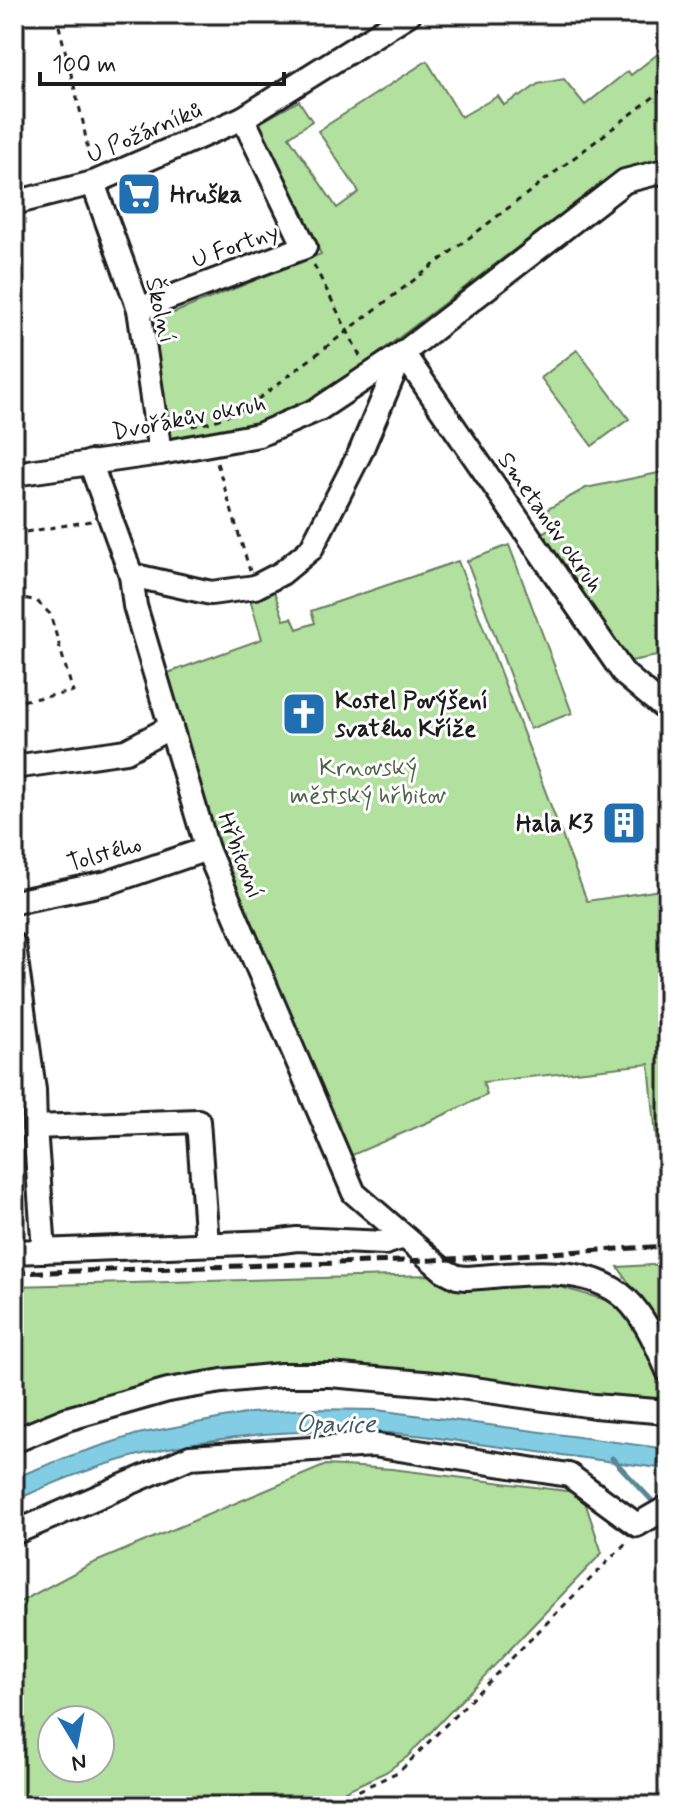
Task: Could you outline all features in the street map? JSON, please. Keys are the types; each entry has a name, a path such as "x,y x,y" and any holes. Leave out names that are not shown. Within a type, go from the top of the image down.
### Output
{"street":[{"name":"U Požárníků","path":"14,203 93,183 243,118 409,14"},
{"name":"U Fortny","path":"139,309 305,247 243,118"},
{"path":"131,575 211,593 255,587 282,573 311,549 360,453 403,353 625,181 668,170"},
{"name":"Školní","path":"93,183 139,309 158,444"},
{"name":"Dvořákův okruh","path":"14,474 90,462 158,444 211,444 259,435 319,409 403,353"},
{"name":"Smetanův okruh","path":"403,353 624,674 668,711"},
{"name":"Hřbitovní","path":"90,462 131,575 135,606 207,849 354,1193 443,1270 457,1277 564,1273 592,1278 614,1290 634,1307 656,1342 668,1371"},
{"path":"14,767 126,751 171,727"},
{"name":"Tolstého","path":"14,902 107,883 207,849"},
{"path":"14,945 34,1090 44,1251"},
{"path":"35,1127 198,1121 207,1244"},
{"path":"14,1252 297,1239 385,1243 404,1237"},
{"path":"14,1441 67,1419 168,1390 281,1375 330,1375 446,1385 594,1406 668,1412"},
{"path":"14,1533 190,1457 373,1445 569,1475 642,1522 668,1507"}],"path":[{"path":"56,14 83,122 93,183"},
{"path":"158,444 249,406 668,86"},
{"path":"305,247 370,376"},
{"path":"211,444 255,587"},
{"path":"14,534 110,517"},
{"path":"14,596 37,601 50,614 73,692 14,702"},
{"path":"326,1806 400,1771 629,1540 642,1522"}],"green space":[{"path":"668,40 668,158 622,171 574,204 341,382 304,405 253,427 165,444 146,324 321,254 258,124 299,101 312,121 289,137 337,208 359,192 318,131 427,61 461,117 498,96 504,105 538,84 564,79 585,105 628,71 631,75 664,49 662,45"},
{"path":"577,350 629,419 592,446 541,378"},
{"path":"668,471 668,654 627,664 538,535 549,529 546,510 586,488"},
{"path":"509,545 572,713 530,729 467,561"},
{"name":"Krnovský městský hřbitov","path":"458,561 587,901 668,889 668,1187 661,1188 649,1064 483,1082 487,1095 350,1156 209,821 168,673 262,639 250,599 274,591 284,620 292,618 297,629 315,623 311,611"},
{"path":"668,1264 668,1340 618,1267"},
{"path":"432,1275 466,1284 539,1281 624,1305 668,1391 668,1403 383,1370 304,1368 182,1375 44,1414 14,1429 14,1286"},
{"path":"326,1465 392,1469 582,1493 602,1553 407,1757 386,1772 313,1806 14,1806 14,1605 91,1564"}],"water":[{"name":"Opavice","path":"309,1409 377,1410 668,1449 668,1469 411,1434 294,1432 198,1442 151,1452 59,1481 14,1501 14,1478 138,1434 250,1413"}],"waterway":[{"path":"612,1458 657,1506"}],"railway":[{"path":"14,1273 433,1260 668,1246"}],"place":[{"name":"Hruška","path":"139,194"},
{"name":"Kostel Povýšení svatého Kříže","path":"304,714"},
{"name":"Hala K3","path":"624,823"}]}
